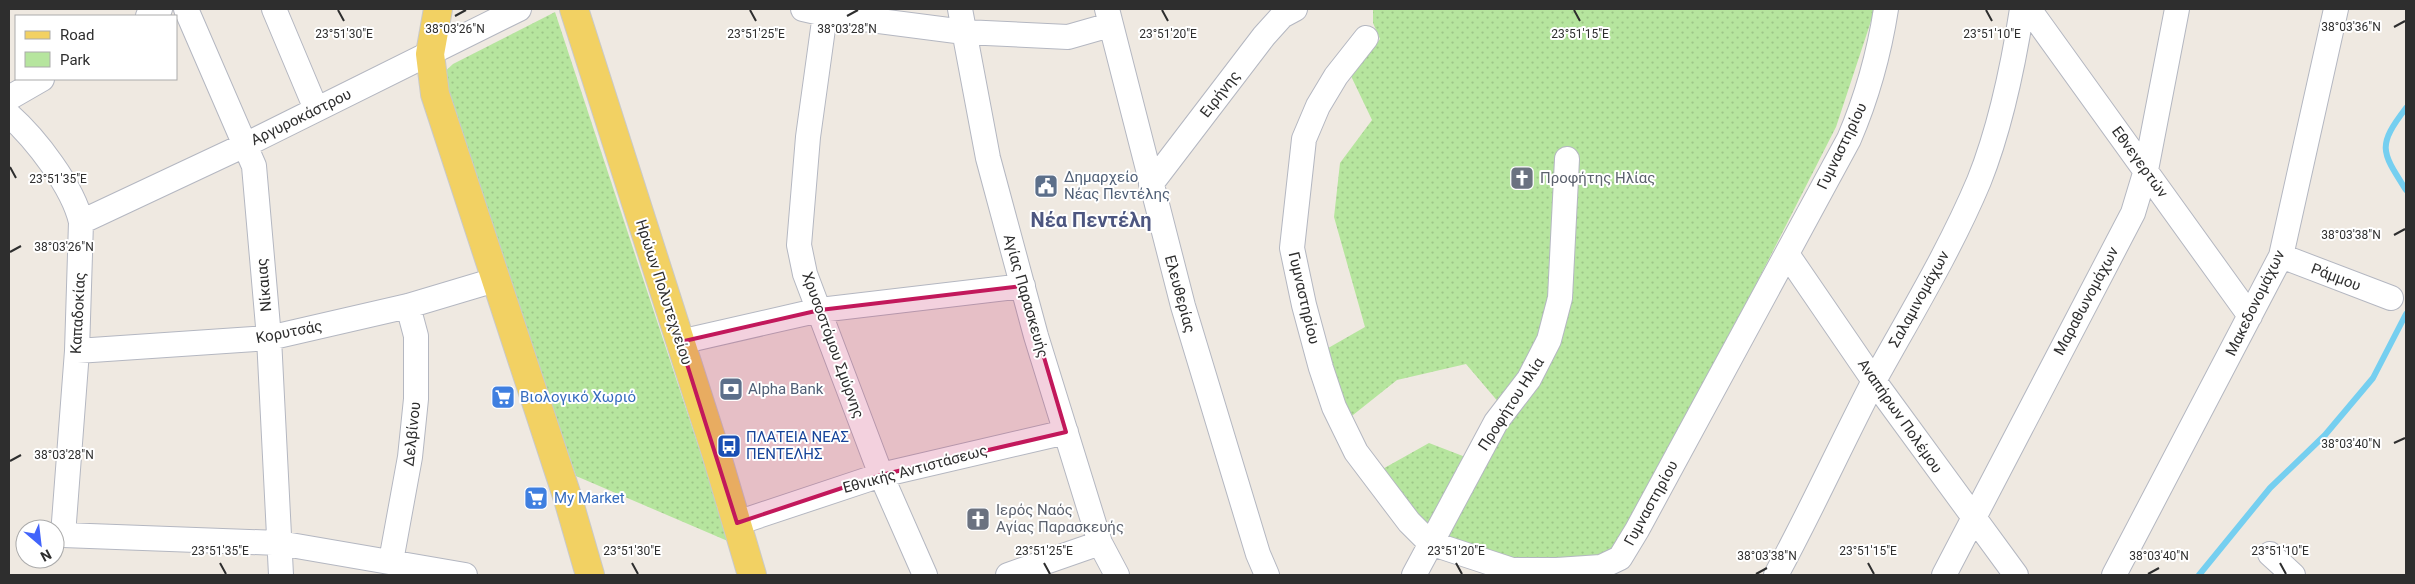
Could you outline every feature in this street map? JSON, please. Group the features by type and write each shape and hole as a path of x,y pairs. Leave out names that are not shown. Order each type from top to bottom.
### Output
{"main road":[{"path":"438,9 430,54 435,94 568,499 590,575"},
{"name":"Ηρώων Πολυτεχνείου","path":"574,9 738,523 752,575"}],"street":[{"name":"Νίκαιας","path":"186,9 254,166 269,338 281,575"},
{"path":"274,9 316,109"},
{"name":"Αργυροκάστρου","path":"81,222 244,145 519,9"},
{"name":"Αγίας Παρασκευής","path":"960,9 988,158 1023,286 1100,543 1117,575"},
{"name":"Ειρήνης","path":"1151,184 1264,36 1282,16 1294,9"},
{"name":"Γυμναστηρίου","path":"1366,38 1336,76 1322,98 1304,139 1292,248 1304,305 1334,408 1356,452 1409,522 1430,543 1512,570 1534,571 1626,567 1637,530 1787,254 1860,113 1871,79 1886,9"},
{"name":"Σαλαμινομάχων","path":"1776,575 1874,381 1952,239 1979,180 2003,106 2014,60 2022,9"},
{"name":"Εθνεγερτών","path":"2028,9 2250,316"},
{"name":"Μαραθωνομάχων","path":"1944,575 2133,213 2146,170 2177,9"},
{"path":"814,12 964,32 1068,37 1113,14"},
{"name":"Χρυσοστόμου Σμύρνης","path":"814,12 808,138 799,245 805,274 881,475 925,575"},
{"name":"Ελευθερίας","path":"1113,14 1151,184 1183,306 1258,554 1267,575"},
{"name":"Μακεδονομάχων","path":"2114,575 2281,256 2331,14"},
{"path":"9,98 40,80"},
{"name":"Καπαδοκίας","path":"9,115 55,169 78,206 81,222 77,352 63,535 279,543"},
{"name":"Προφήτου Ηλία","path":"1414,575 1496,422 1529,379 1550,340 1560,298 1567,159"},
{"name":"Αναπήρων Πολέμου","path":"1787,254 1874,381 1973,519 2016,575"},
{"name":"Ράμμου","path":"2281,256 2391,298"},
{"name":"Κορυτσάς","path":"77,352 269,338 408,306 495,280"},
{"path":"680,342 820,310 1023,286"},
{"name":"Δελβίνου","path":"392,561 410,457 416,399 416,336 408,306"},
{"name":"Εθνικής Αντιστάσεως","path":"738,523 881,475 1066,432"},
{"path":"279,543 392,561 425,571 465,575"},
{"path":"1008,575 1100,543"},
{"path":"2270,554 2293,575"}],"highlighted area":[{"path":"1023,286 1066,432 881,475 737,523 680,342 820,310"}],"green space":[{"path":"1373,9 1875,9 1836,127 1627,538 1604,554 1563,568 1525,571 1441,543 1379,471 1429,443 1468,458 1500,404 1466,364 1397,380 1348,419 1323,351 1365,327 1334,217 1340,163 1372,120 1351,76 1380,39 1373,23"},
{"path":"555,12 730,542 576,476 440,76 453,64"}],"waterway":[{"path":"2406,108 2390,131 2386,149 2391,166 2406,190"},
{"path":"2199,575 2270,488 2325,435 2373,378 2406,314"}],"place":[{"name":"Προφήτης Ηλίας","path":"1522,178"},
{"name":"Δημαρχείο Νέας Πεντέλης","path":"1046,186"},
{"name":"Alpha Bank","path":"731,389"},
{"name":"Βιολογικό Χωριό","path":"503,397"},
{"name":"ΠΛΑΤΕΙΑ ΝΕΑΣ ΠΕΝΤΕΛΗΣ","path":"729,446"},
{"name":"My Market","path":"536,498"},
{"name":"Ιερός Ναός Αγίας Παρασκευής","path":"978,519"}],"district":[{"name":"Νέα Πεντέλη","path":"1091,220"}]}
